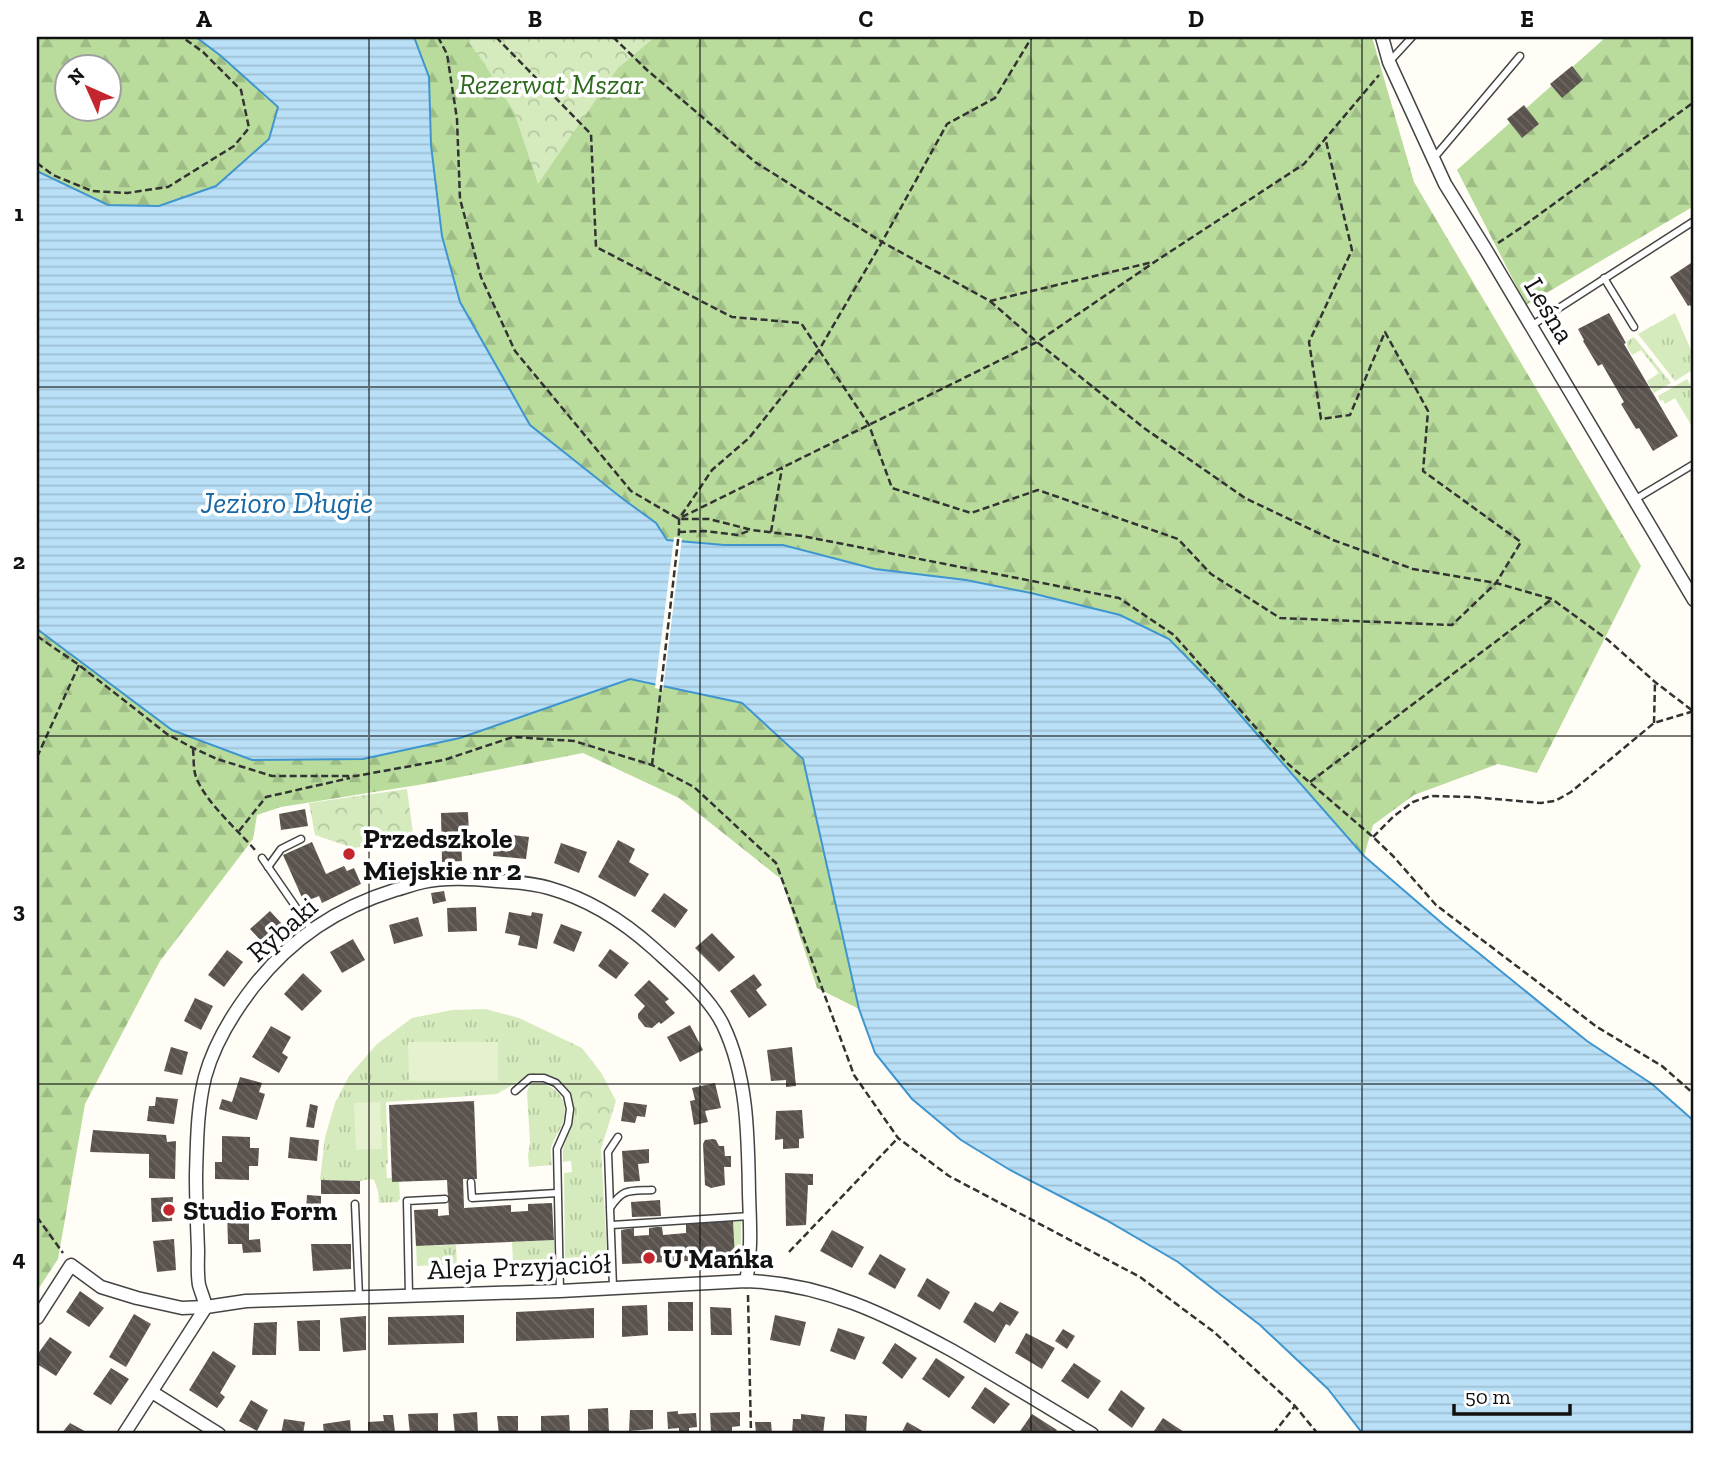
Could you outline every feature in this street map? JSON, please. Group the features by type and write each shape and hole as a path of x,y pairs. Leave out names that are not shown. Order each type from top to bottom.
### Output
{"street":[{"name":"Leśna","path":"1382,37 1389,62 1445,184 1694,600"},
{"name":"Rybaki","path":"206,1307 199,1285 196,1210 200,1101 218,1045 235,1013 266,971 311,929 378,895 421,882 444,879 527,883 576,898 611,915 636,932 696,989 722,1022 743,1088 748,1141 751,1258 747,1286"},
{"name":"Aleja Przyjaciół","path":"71,1265 101,1287 182,1308 246,1300 560,1291 613,1287 747,1286 771,1282 824,1292 908,1326 1092,1434"},
{"path":"37,1318 71,1265"},
{"path":"124,1434 206,1307"},
{"path":"152,1392 219,1434"}],"lane":[{"path":"1389,62 1412,37"},
{"path":"1433,159 1520,56"},
{"path":"1531,326 1694,221"},
{"path":"1604,278 1634,327"},
{"path":"1634,500 1694,464"},
{"path":"268,867 281,849 302,839"},
{"path":"262,858 311,929"},
{"path":"515,1091 530,1078 544,1078 556,1083 567,1095 570,1109 568,1124 557,1149 560,1291"},
{"path":"613,1287 608,1152 618,1137"},
{"path":"471,1181 472,1198 558,1193"},
{"path":"610,1208 625,1191 652,1190"},
{"path":"409,1295 407,1201 445,1199"},
{"path":"355,1204 359,1297"},
{"path":"612,1224 750,1216"}],"path":[{"path":"37,163 53,175 92,191 127,193 168,187 234,146 249,128 241,90 203,52 182,37"},
{"path":"438,37 447,54 457,119 460,199 481,277 515,351 631,491 679,519 709,519 752,530 816,539 1119,598 1174,635 1287,763 1393,856 1436,905 1597,1027 1662,1066 1694,1094"},
{"path":"496,37 591,134 596,247 732,317 801,323 869,425 892,488 971,513 1038,490 1178,539 1211,574 1280,618 1452,625 1496,583 1521,542 1423,471 1428,411 1385,332 1350,415 1321,419 1308,342 1352,250 1325,137"},
{"path":"613,37 755,162 883,242 990,301 1144,428 1245,498 1333,540 1413,569 1496,583 1552,599 1608,640 1655,682 1693,711"},
{"path":"652,765 679,519 712,470 750,438 819,350 883,242 947,124 995,98 1032,37"},
{"path":"679,519 1037,342 1304,164 1389,62"},
{"path":"1486,250 1522,227 1694,102"},
{"path":"990,301 1156,261"},
{"path":"771,532 782,468"},
{"path":"679,532 704,531 738,535 752,530"},
{"path":"1310,782 1552,599"},
{"path":"37,636 79,665 167,734 217,759 272,776 356,776"},
{"path":"37,757 79,665"},
{"path":"1654,723 1655,682"},
{"path":"1373,837 1413,802 1430,796 1541,803 1555,801 1570,792 1654,723 1693,711"},
{"path":"239,831 266,797 356,776 444,760 513,737 574,741 652,765 695,787 776,863 854,1075 898,1138 949,1176 1140,1277 1214,1332 1295,1406 1318,1434"},
{"path":"193,748 196,776 211,803 262,858"},
{"path":"789,1252 898,1138"},
{"path":"37,1217 71,1265"},
{"path":"747,1286 751,1434"},
{"path":"1273,1434 1295,1406"}],"green space":[{"path":"37,37 196,37 278,107 269,139 216,186 159,206 108,205 37,171"},
{"path":"414,37 1372,37 1414,182 1641,566 1537,773 1498,764 1414,795 1373,825 1364,856 1169,639 1120,615 966,580 875,569 783,545 724,545 667,540 656,523 530,425 460,302 442,236 431,145 429,77"},
{"name":"Rezerwat Mszar","path":"465,37 655,37 618,68 538,184 514,112"},
{"path":"1606,37 1694,37 1694,206 1526,305 1457,170"},
{"path":"1675,313 1694,357 1694,369 1675,381 1638,334"},
{"path":"1634,337 1671,383 1654,393 1647,381 1659,373 1641,350 1632,355 1627,341"},
{"path":"1687,379 1694,392 1693,428 1675,398 1665,404 1658,396"},
{"path":"37,629 172,730 363,759 460,738 630,679 742,703 803,759 859,1009 817,988 781,879 679,798 583,753 424,784 281,807 257,815 253,839 160,961 85,1104 58,1259 37,1291"},
{"path":"407,789 414,840 353,848 315,835 309,803"},
{"path":"485,1009 519,1018 582,1048 602,1074 616,1101 601,1149 607,1256 565,1258 564,1173 572,1172 571,1161 563,1162 563,1149 574,1109 571,1094 557,1080 544,1075 529,1075 497,1094 386,1102 387,1178 399,1182 400,1199 397,1202 379,1203 374,1180 320,1180 325,1137 335,1103 349,1076 377,1044 412,1018 452,1010","holes":["604,1086 577,1145 578,1091"]},
{"path":"408,1042 498,1042 498,1081 409,1081"},
{"path":"542,1083 554,1089 562,1098 565,1115 551,1148 552,1165 529,1167 527,1092 530,1084"},
{"path":"604,1086 613,1101 601,1143 577,1145 578,1091"},
{"path":"380,1102 382,1149 356,1150 354,1103"},
{"path":"741,1221 741,1264 735,1270 718,1271 717,1259 735,1258 733,1222"},
{"path":"554,1240 554,1259 513,1261 512,1242"},
{"path":"456,1245 457,1264 417,1266 416,1246"}],"water":[{"name":"Jezioro Długie","path":"196,37 414,37 429,77 431,145 442,236 460,302 530,425 656,523 667,540 724,545 783,545 875,569 966,580 1120,615 1169,639 1214,685 1364,856 1587,1041 1652,1084 1694,1121 1694,1434 1363,1434 1328,1389 1260,1325 1178,1262 1106,1220 1010,1170 961,1140 912,1099 875,1053 859,1009 803,759 742,703 630,679 460,738 363,759 252,760 172,730 37,629 37,171 108,205 159,206 216,186 269,139 278,107"}],"pier":[{"path":"674,537 682,538 663,690 655,688"}],"building":[{"path":"1572,66 1583,80 1562,98 1550,84"},
{"path":"1524,105 1539,124 1522,138 1507,119"},
{"path":"1694,261 1694,312 1670,277"},
{"path":"1609,313 1678,436 1653,451 1639,428 1636,429 1602,364 1598,366 1578,329"},
{"path":"305,809 308,826 281,830 279,814"},
{"path":"468,812 469,835 461,836 462,861 442,862 441,813"},
{"path":"496,833 529,837 526,859 493,856"},
{"path":"618,840 635,849 629,862 649,874 635,897 598,877"},
{"path":"312,842 326,874 344,866 347,871 354,868 361,884 322,903 319,896 304,902 283,855"},
{"path":"561,843 587,852 579,873 554,863"},
{"path":"444,891 446,901 433,904 431,893"},
{"path":"664,893 688,910 675,928 651,911"},
{"path":"476,907 477,931 448,932 447,908"},
{"path":"270,911 283,925 263,943 250,929"},
{"path":"509,912 531,916 532,912 543,914 537,949 518,945 520,936 505,933"},
{"path":"418,917 423,936 394,944 389,925"},
{"path":"561,924 582,932 574,952 553,943"},
{"path":"712,933 735,957 719,972 695,948"},
{"path":"353,939 365,960 342,973 330,952"},
{"path":"610,949 629,963 616,979 598,966"},
{"path":"227,950 243,962 224,987 208,975"},
{"path":"303,973 322,991 302,1011 284,994"},
{"path":"754,974 762,985 756,990 767,1005 749,1018 730,991"},
{"path":"649,980 669,999 665,1002 675,1013 652,1028 645,1027 638,1018 645,1006 634,995"},
{"path":"195,998 213,1006 201,1030 184,1021"},
{"path":"690,1025 703,1050 680,1062 667,1037"},
{"path":"271,1026 291,1037 282,1053 288,1057 279,1073 252,1057"},
{"path":"171,1047 188,1052 182,1075 164,1071"},
{"path":"792,1047 796,1086 786,1087 786,1080 771,1081 767,1050"},
{"path":"240,1077 262,1083 259,1092 265,1094 257,1120 219,1109 222,1099 232,1102"},
{"path":"715,1083 721,1108 705,1111 708,1122 694,1125 690,1101 695,1100 692,1088"},
{"path":"156,1097 178,1099 174,1124 147,1121 149,1106 155,1106"},
{"path":"474,1101 477,1179 463,1179 464,1208 511,1205 511,1212 528,1211 528,1204 552,1203 554,1240 416,1246 414,1210 438,1209 438,1216 449,1215 447,1180 392,1182 389,1105"},
{"path":"624,1102 647,1105 645,1117 637,1116 635,1123 621,1121"},
{"path":"310,1104 318,1106 314,1128 306,1127"},
{"path":"802,1110 804,1138 799,1139 799,1148 783,1149 783,1139 775,1140 776,1111"},
{"path":"93,1130 166,1135 167,1142 176,1141 175,1179 149,1178 149,1154 90,1152"},
{"path":"222,1136 250,1137 250,1148 259,1148 258,1166 249,1166 249,1180 215,1179 215,1162 222,1162"},
{"path":"290,1137 319,1140 317,1161 288,1158"},
{"path":"713,1139 719,1146 724,1146 725,1156 731,1156 731,1167 724,1167 725,1185 711,1188 705,1185 703,1144 705,1140"},
{"path":"649,1149 649,1163 638,1164 640,1181 624,1182 622,1151"},
{"path":"785,1173 813,1174 813,1185 808,1185 806,1225 786,1226"},
{"path":"321,1180 360,1181 360,1194 321,1194"},
{"path":"307,1195 321,1196 321,1211 306,1210"},
{"path":"173,1197 172,1221 152,1222 151,1198"},
{"path":"660,1200 661,1216 632,1217 631,1202"},
{"path":"227,1212 249,1212 249,1240 260,1239 261,1252 243,1253 242,1244 228,1244"},
{"path":"733,1221 735,1259 622,1264 621,1230 634,1228 634,1236 649,1235 649,1228 662,1227 663,1235 686,1233 686,1223"},
{"path":"832,1230 864,1247 852,1268 820,1251"},
{"path":"174,1239 176,1270 157,1272 153,1241"},
{"path":"311,1244 351,1244 351,1269 313,1271"},
{"path":"880,1254 906,1269 895,1289 868,1274"},
{"path":"927,1278 950,1292 940,1310 917,1296"},
{"path":"80,1291 104,1308 89,1327 66,1312"},
{"path":"668,1302 693,1302 693,1331 668,1331"},
{"path":"975,1302 993,1312 1000,1302 1019,1312 1010,1326 1006,1324 995,1343 963,1322"},
{"path":"647,1305 648,1335 622,1337 622,1306"},
{"path":"710,1307 731,1308 732,1335 711,1335"},
{"path":"594,1308 594,1338 516,1341 516,1312"},
{"path":"134,1314 151,1324 126,1367 109,1357"},
{"path":"464,1315 464,1343 388,1345 388,1317"},
{"path":"775,1315 806,1322 800,1346 770,1340"},
{"path":"366,1316 366,1350 343,1352 340,1318"},
{"path":"320,1320 320,1351 299,1351 297,1321"},
{"path":"277,1322 276,1355 252,1355 254,1323"},
{"path":"838,1328 865,1337 855,1360 830,1351"},
{"path":"1063,1329 1075,1336 1067,1349 1055,1341"},
{"path":"1026,1333 1055,1348 1042,1369 1015,1353"},
{"path":"50,1337 72,1352 56,1376 37,1364 37,1355"},
{"path":"895,1343 917,1358 902,1379 882,1363"},
{"path":"213,1351 236,1366 220,1393 225,1397 217,1408 189,1390"},
{"path":"936,1358 965,1377 949,1398 922,1379"},
{"path":"1074,1363 1101,1381 1088,1399 1061,1381"},
{"path":"111,1368 129,1379 111,1405 93,1394"},
{"path":"985,1387 1010,1404 994,1424 971,1408"},
{"path":"1121,1390 1145,1408 1132,1428 1108,1410"},
{"path":"251,1400 268,1410 257,1431 239,1421"},
{"path":"608,1408 609,1432 588,1434 588,1409"},
{"path":"630,1410 653,1410 653,1429 629,1431"},
{"path":"678,1411 678,1414 696,1413 697,1427 689,1428 689,1432 679,1432 679,1428 668,1429 667,1412"},
{"path":"477,1412 478,1433 455,1434 453,1414"},
{"path":"740,1412 740,1426 732,1427 732,1431 711,1432 710,1413"},
{"path":"438,1413 438,1434 410,1434 408,1414"},
{"path":"801,1414 825,1417 823,1434 792,1434 793,1419 801,1419"},
{"path":"845,1414 867,1416 866,1434 845,1434"},
{"path":"1032,1414 1057,1430 1054,1434 1018,1434"},
{"path":"383,1415 393,1415 395,1432 368,1434 368,1422 384,1421"},
{"path":"569,1415 570,1432 541,1434 541,1416"},
{"path":"497,1416 518,1416 518,1434 499,1434"},
{"path":"1163,1418 1187,1434 1152,1434"},
{"path":"284,1419 305,1422 303,1434 281,1434"},
{"path":"350,1420 351,1434 324,1434 323,1424"},
{"path":"755,1422 771,1422 772,1434 756,1434"},
{"path":"907,1422 926,1433 901,1434"},
{"path":"70,1423 90,1434 61,1434"}],"place":[{"name":"Przedszkole Miejskie nr 2","path":"349,854"},
{"name":"Studio Form","path":"169,1210"},
{"name":"U Mańka","path":"649,1258"}]}
